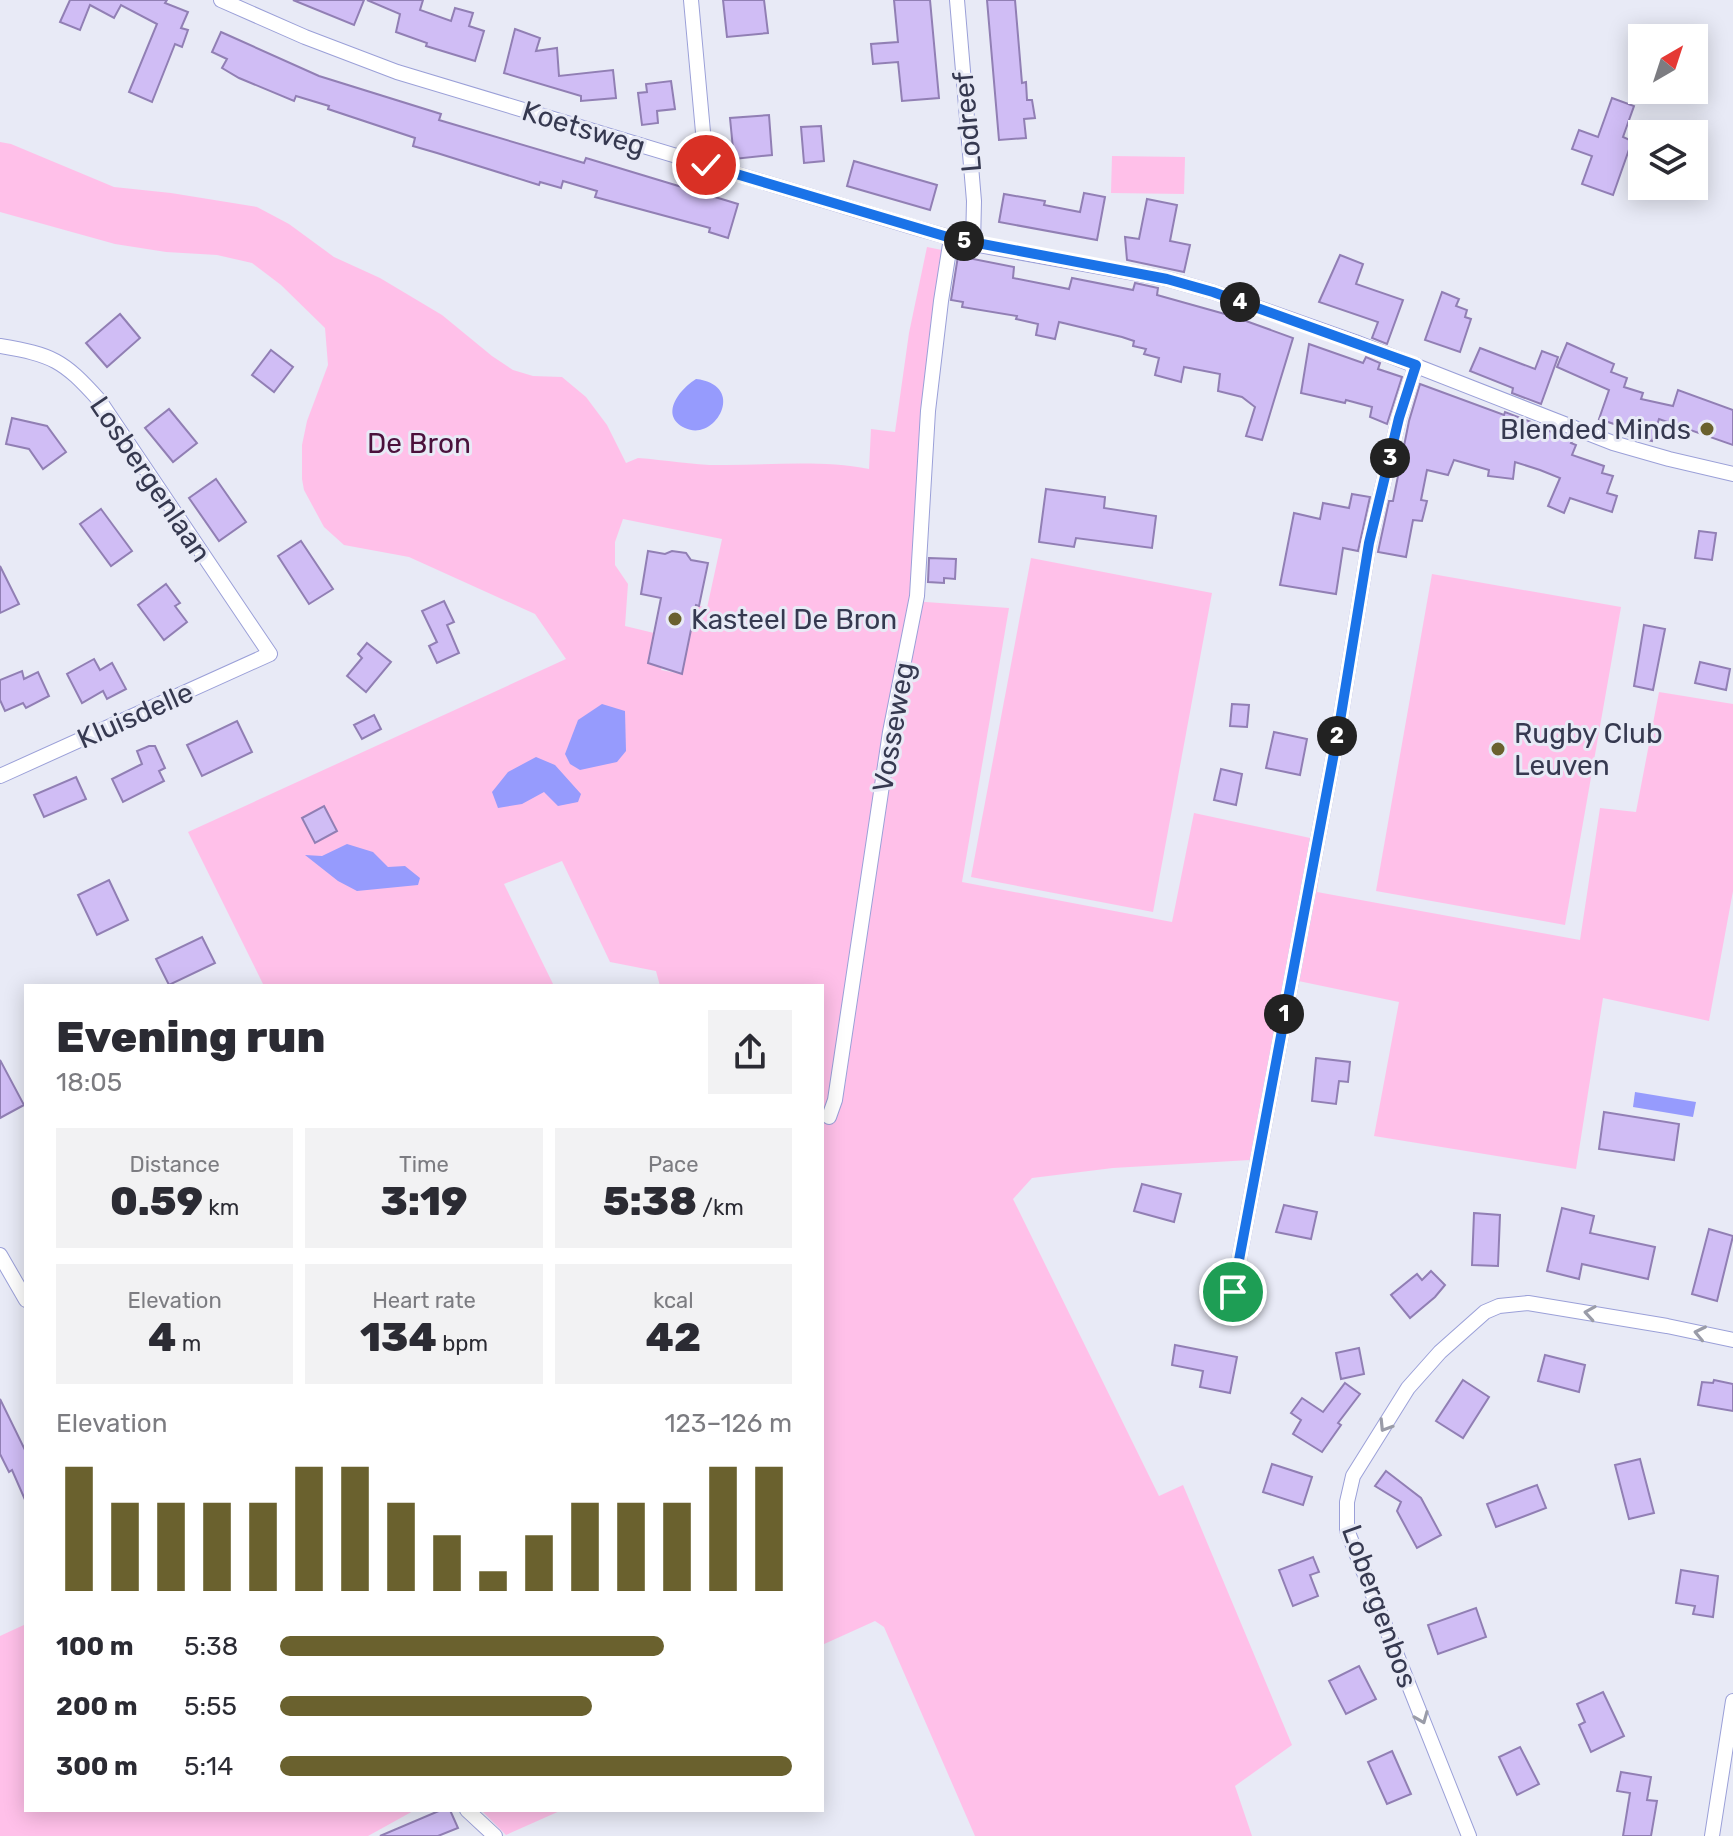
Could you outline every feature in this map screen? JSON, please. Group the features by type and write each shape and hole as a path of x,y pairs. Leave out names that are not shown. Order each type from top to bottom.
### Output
{"street":[{"name":"Koetsweg","path":"221,0 305,37 397,72 951,238 1167,279 1213,292 1416,365 1613,443 1733,474"},
{"path":"691,0 706,165"},
{"name":"Lodreef","path":"957,0 974,201 973,244"},
{"name":"Vosseweg","path":"829,1117 838,1084 890,732 917,596 928,411 951,238"},
{"name":"Losbergenlaan","path":"0,346 33,351 58,362 72,370 99,400 270,654"},
{"path":"1233,1292 1340,721 1369,543 1399,418 1416,365"},
{"name":"Kluisdelle","path":"0,776 270,654"},
{"path":"0,1255 24,1297"},
{"name":"Lobergenbos","path":"1469,1836 1347,1530 1347,1502 1353,1476 1408,1388 1440,1352 1485,1312 1499,1306 1528,1303 1733,1340"},
{"path":"1712,1836 1733,1701"},
{"path":"469,1812 495,1836"}],"green space":[{"name":"De Bron","path":"0,142 114,187 257,207 289,224 334,257 380,278 442,315 513,370 533,376 562,377 586,397 607,425 626,463 638,458 704,465 815,464 869,469 871,429 895,432 909,333 927,247 942,250 912,601 1009,608 962,882 1172,922 1194,813 1324,841 1317,892 1580,940 1600,808 1636,812 1659,692 1733,704 1733,891 1709,1021 1603,998 1576,1169 1374,1136 1399,1002 1284,978 1250,1160 1113,1168 1032,1178 1013,1199 1159,1496 1183,1485 1292,1745 1235,1786 1252,1836 975,1836 884,1627 875,1621 824,1644 824,1113 836,1116 845,1086 863,952 828,1106 824,1110 824,984 659,984 656,971 610,962 562,861 504,884 553,984 263,984 188,832 566,659 535,614 409,557 344,545 324,527 304,490 302,445 307,421 328,365 325,328 281,285 252,263 217,255 166,252 115,244 0,212","holes":["623,519 722,539 707,608 696,605 682,674 661,670 662,666 648,663 654,633 625,626 628,584 615,565 615,542"]},
{"path":"1112,156 1185,157 1184,194 1111,193"},
{"path":"1031,558 1212,593 1153,912 971,877"},
{"name":"Rugby Club Leuven","path":"1432,574 1621,607 1565,925 1376,891"},
{"path":"24,1625 24,1812 411,1812 368,1836 0,1836 0,1636"},
{"path":"483,1812 558,1812 506,1835"}],"water":[{"path":"696,379 712,383 720,391 723,401 715,421 707,428 696,430 677,423 673,409 679,395"},
{"path":"602,704 625,711 626,751 617,762 580,770 570,764 565,754 578,720"},
{"path":"536,757 555,765 581,794 578,802 558,806 544,792 522,804 498,808 492,792 508,772"},
{"path":"347,844 373,852 388,867 405,866 420,878 418,885 357,891 338,881 305,855 322,856"},
{"path":"1635,1092 1696,1102 1693,1117 1633,1107"}],"building":[{"path":"70,0 167,0 165,3 188,12 181,28 188,30 182,47 175,44 152,102 129,92 157,24 121,5 114,18 90,5 80,30 60,22"},
{"path":"293,0 364,0 354,25"},
{"path":"367,0 423,0 420,10 451,21 455,8 473,13 469,26 484,31 475,61 426,46 427,43 396,32 400,14"},
{"path":"723,0 764,0 768,33 727,37"},
{"path":"894,0 930,0 939,98 902,101 898,62 873,64 871,44 898,42"},
{"path":"987,0 1015,0 1022,83 1026,82 1027,100 1032,100 1035,118 1024,119 1026,138 999,140"},
{"path":"515,29 540,38 536,51 557,48 559,76 613,70 616,98 581,101 581,96 504,73"},
{"path":"221,32 319,76 441,114 439,120 584,163 586,158 738,204 728,238 709,232 710,228 595,197 597,191 563,181 561,188 540,182 539,185 413,146 415,138 328,109 329,106 296,96 294,101 222,68 227,59 212,52"},
{"path":"671,81 675,109 657,111 658,123 642,125 638,93 647,92 646,84"},
{"path":"1612,98 1634,106 1623,137 1628,139 1628,152 1613,195 1582,184 1592,156 1572,149 1579,130 1598,137"},
{"path":"769,115 772,155 734,159 730,118"},
{"path":"821,126 824,161 804,163 801,127"},
{"path":"854,161 937,185 930,210 847,186"},
{"path":"1084,193 1105,197 1097,240 999,222 1004,194 1045,201 1044,205 1080,212"},
{"path":"1147,199 1177,205 1170,241 1190,245 1184,272 1127,260 1125,237 1139,239"},
{"path":"1340,255 1363,264 1356,284 1403,300 1387,344 1372,338 1378,322 1319,302"},
{"path":"958,256 1014,267 1013,278 1069,289 1072,278 1133,290 1135,283 1158,288 1157,295 1232,316 1293,338 1262,440 1246,436 1255,407 1242,397 1218,391 1220,374 1184,367 1181,382 1155,375 1159,358 1144,354 1146,349 1133,346 1134,341 1059,322 1055,339 1036,335 1038,324 1016,319 1017,316 962,307 963,302 951,300"},
{"path":"1442,292 1459,299 1456,306 1467,310 1465,317 1471,319 1460,352 1425,340"},
{"path":"120,314 140,338 107,367 86,343"},
{"path":"1567,343 1614,364 1611,372 1627,378 1624,387 1643,393 1641,399 1673,406 1678,390 1733,410 1733,445 1659,419 1652,441 1615,433 1617,425 1599,419 1609,390 1557,367"},
{"path":"1309,344 1363,363 1366,357 1380,363 1378,369 1402,377 1387,424 1370,417 1372,407 1301,393"},
{"path":"1480,348 1535,369 1542,351 1558,357 1541,404 1512,393 1513,388 1470,371"},
{"path":"271,350 293,367 274,392 252,375"},
{"path":"1420,384 1504,415 1505,412 1573,440 1571,443 1576,445 1572,455 1604,466 1602,473 1613,476 1607,493 1617,496 1612,512 1570,498 1564,513 1548,506 1560,478 1540,470 1515,462 1513,479 1488,476 1489,470 1454,460 1448,475 1427,470 1421,500 1427,501 1422,521 1413,520 1406,557 1378,552"},
{"path":"169,409 197,443 173,462 145,428"},
{"path":"12,418 47,426 66,452 43,469 29,449 6,444"},
{"path":"216,479 246,522 219,541 189,498"},
{"path":"1046,489 1105,497 1104,508 1156,516 1152,548 1076,538 1074,547 1039,542"},
{"path":"1352,494 1370,497 1358,551 1343,548 1336,594 1280,585 1294,513 1320,519 1323,503 1349,508"},
{"path":"101,509 132,551 111,566 80,524"},
{"path":"1699,531 1716,533 1712,560 1695,558"},
{"path":"301,541 333,589 309,604 278,556"},
{"name":"Kasteel De Bron","path":"648,551 686,553 691,560 708,563 682,674 648,663 661,598 641,594"},
{"path":"929,558 956,559 955,579 944,578 944,583 928,582"},
{"path":"0,566 19,604 0,613"},
{"path":"166,584 180,603 175,606 187,622 164,640 138,605"},
{"path":"444,601 454,622 447,625 459,653 437,663 429,646 437,642 422,611"},
{"path":"1644,625 1665,629 1653,690 1634,686"},
{"path":"367,643 391,662 366,692 347,676 362,658 358,654"},
{"path":"94,659 100,670 112,663 126,689 107,699 103,691 82,703 67,674"},
{"path":"1700,662 1730,669 1726,690 1695,683"},
{"path":"22,671 24,679 38,672 49,696 26,708 23,703 5,711 0,700 0,680"},
{"path":"1232,704 1249,705 1247,727 1230,726"},
{"path":"374,715 381,729 362,739 354,725"},
{"path":"237,721 252,752 202,776 187,745"},
{"path":"1274,732 1307,739 1300,775 1266,768"},
{"path":"155,746 165,768 159,771 164,781 123,802 112,779 142,764 137,751"},
{"path":"1221,769 1242,774 1236,805 1214,800"},
{"path":"76,777 86,799 44,817 34,795"},
{"path":"324,806 337,831 315,843 302,818"},
{"path":"109,880 128,920 97,935 78,895"},
{"path":"202,937 215,963 168,984 156,959"},
{"path":"1316,1058 1350,1062 1348,1082 1339,1081 1336,1104 1312,1101"},
{"path":"0,1060 24,1105 0,1118"},
{"path":"1604,1112 1679,1124 1674,1160 1599,1149"},
{"path":"1142,1184 1181,1194 1174,1222 1134,1211"},
{"path":"1284,1205 1317,1212 1311,1239 1276,1232"},
{"path":"1562,1208 1594,1216 1590,1233 1655,1247 1648,1279 1582,1264 1579,1279 1547,1271"},
{"path":"1474,1213 1500,1215 1498,1266 1472,1265"},
{"path":"1709,1229 1733,1236 1717,1301 1692,1294"},
{"path":"1431,1271 1445,1285 1410,1318 1391,1295 1417,1274 1422,1280"},
{"path":"1175,1345 1237,1357 1230,1393 1200,1387 1203,1371 1172,1365"},
{"path":"1359,1348 1364,1374 1341,1379 1336,1353"},
{"path":"1545,1355 1585,1365 1579,1392 1538,1381"},
{"path":"1463,1380 1489,1397 1463,1438 1436,1421"},
{"path":"1714,1380 1733,1384 1733,1411 1698,1405 1702,1382 1713,1383"},
{"path":"1345,1383 1360,1394 1338,1423 1341,1425 1322,1452 1293,1434 1301,1420 1291,1413 1302,1398 1323,1412"},
{"path":"0,1399 24,1448 24,1497 12,1470 9,1472 0,1454"},
{"path":"1640,1459 1654,1513 1629,1519 1615,1465"},
{"path":"1272,1464 1312,1477 1303,1505 1263,1492"},
{"path":"1386,1471 1421,1498 1441,1535 1417,1548 1397,1511 1401,1502 1375,1486"},
{"path":"1537,1485 1546,1508 1496,1527 1487,1504"},
{"path":"1313,1557 1319,1572 1310,1575 1318,1596 1293,1606 1279,1570"},
{"path":"1681,1570 1718,1576 1713,1617 1693,1614 1695,1606 1676,1603"},
{"path":"1476,1608 1486,1637 1438,1654 1428,1625"},
{"path":"1359,1666 1376,1699 1346,1714 1329,1681"},
{"path":"1603,1692 1624,1736 1591,1752 1579,1725 1585,1722 1577,1704"},
{"path":"1520,1747 1539,1784 1517,1795 1499,1757"},
{"path":"1392,1751 1411,1794 1387,1804 1368,1762"},
{"path":"1621,1772 1651,1777 1647,1800 1657,1801 1651,1836 1623,1836 1630,1793 1617,1791"},
{"path":"436,1812 451,1812 458,1828 438,1836 380,1836"}],"place":[{"name":"Blended Minds","path":"1707,429"},
{"name":"Kasteel De Bron","path":"675,619"},
{"name":"Rugby Club Leuven","path":"1498,749"}],"route":[{"path":"706,165 973,244 1167,279 1213,292 1416,365 1399,418 1369,543 1340,721 1233,1292"}]}
